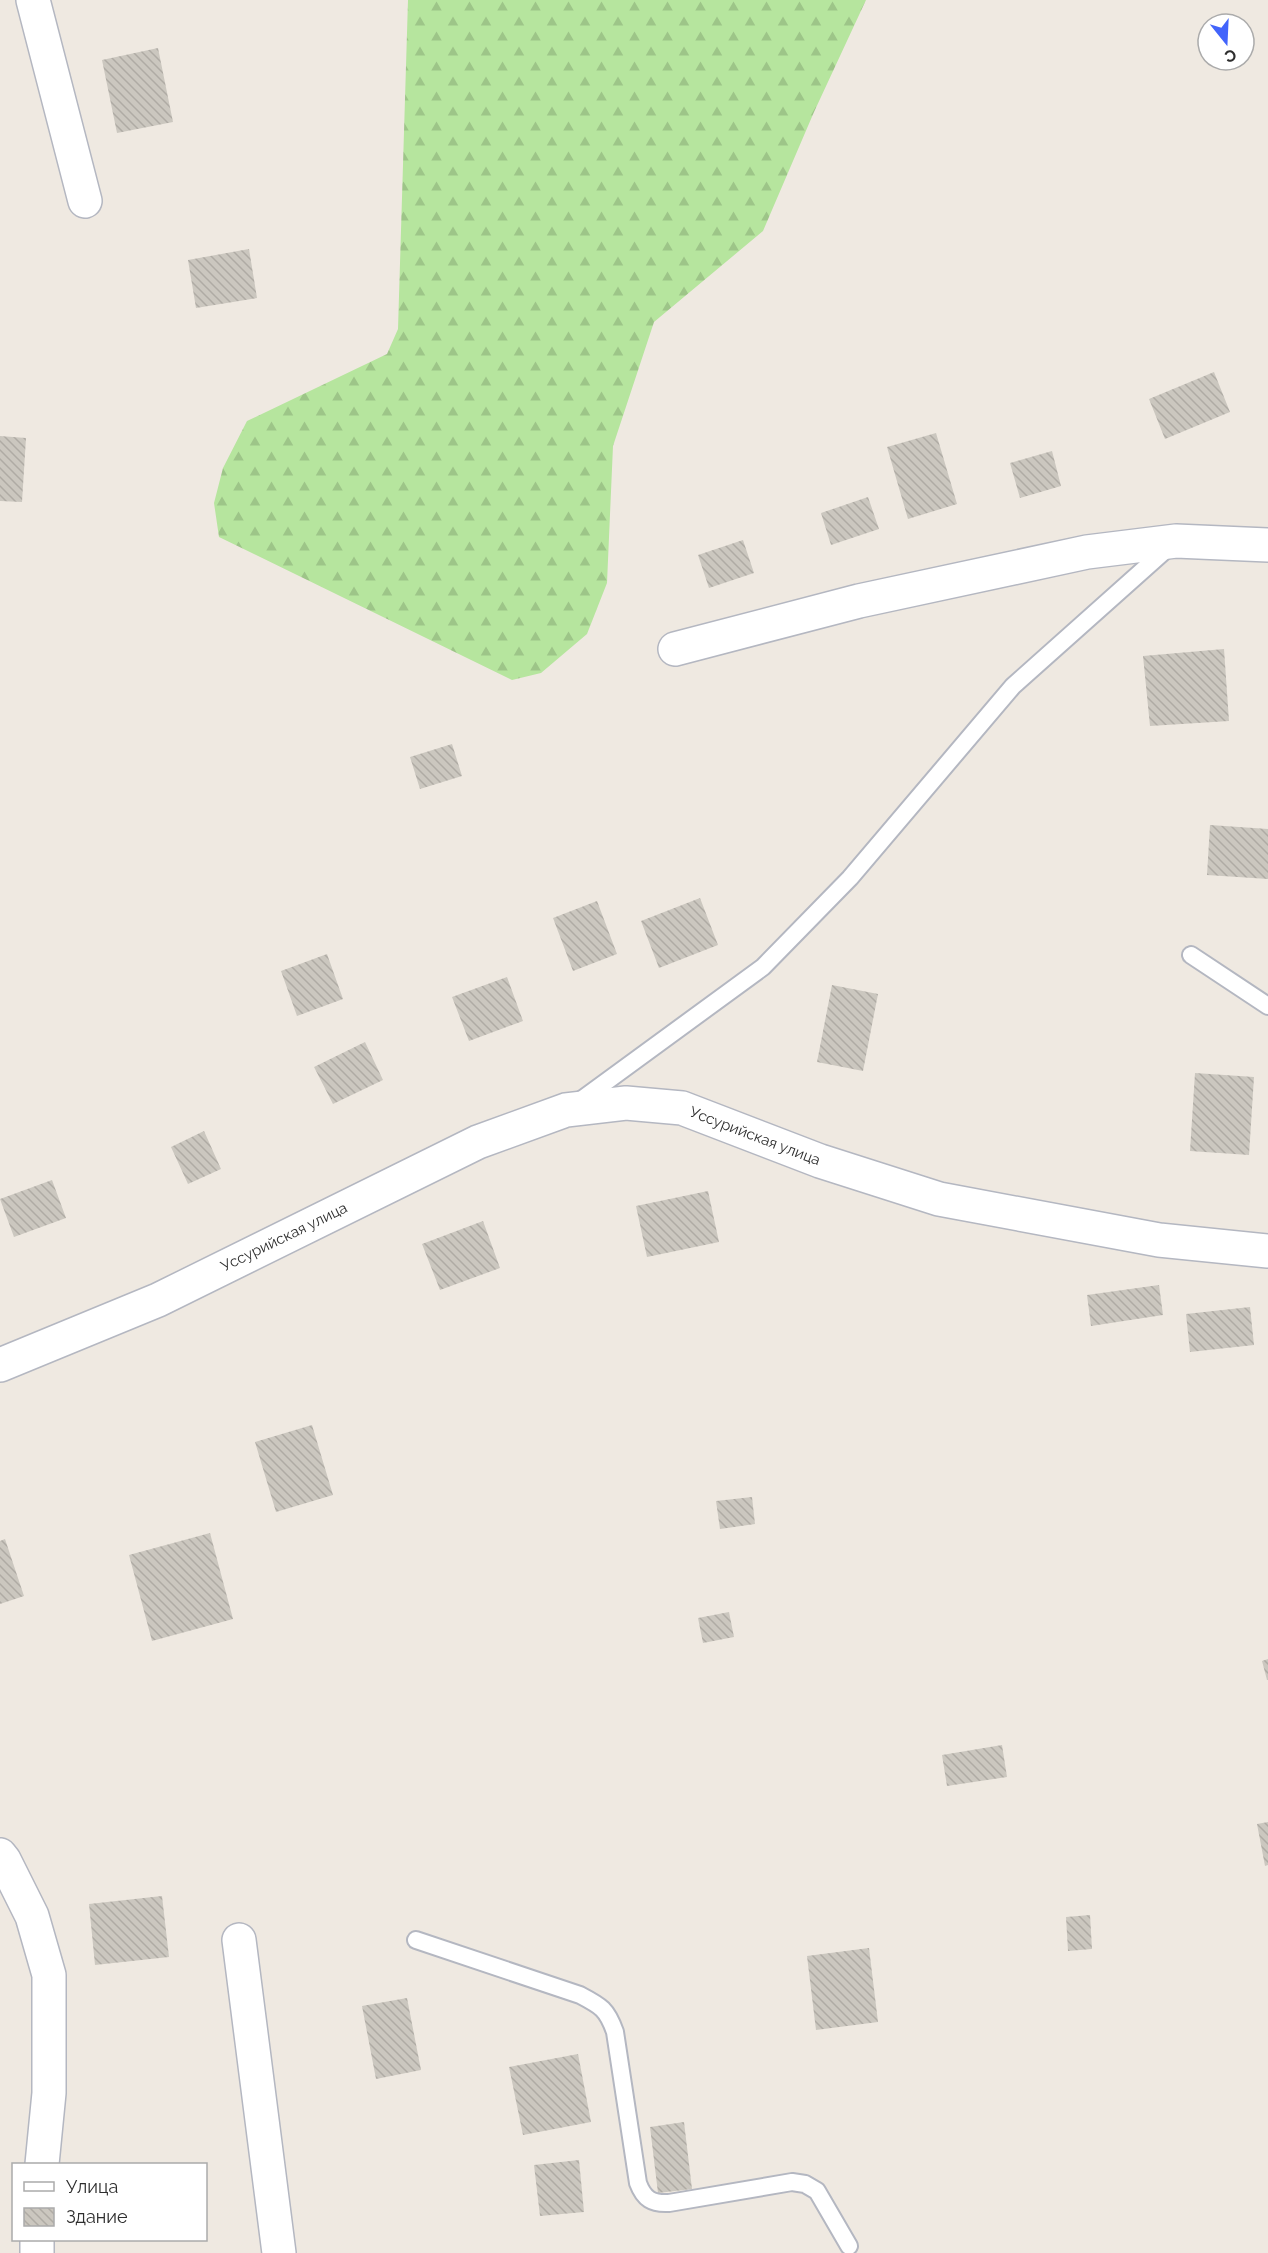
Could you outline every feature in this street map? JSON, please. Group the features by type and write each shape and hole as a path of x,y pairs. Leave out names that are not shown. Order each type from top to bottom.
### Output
{"street":[{"path":"33,0 85,201"},
{"path":"675,649 882,596 1087,552 1176,541 1268,545"},
{"name":"Уссурийская улица","path":"0,1365 158,1300 478,1142 566,1110 626,1103 682,1108 820,1161 939,1198 1159,1240 1268,1251"},
{"path":"0,1855 32,1916 49,1975 49,2093 42,2163"},
{"path":"239,1940 279,2253"}],"lane":[{"path":"566,1110 763,968 850,878 1013,686 1176,541"},
{"path":"1191,955 1268,1005"},
{"path":"416,1940 580,1995 601,2006 609,2015 615,2032 638,2183 642,2194 649,2200 658,2204 669,2203 792,2182 805,2184 817,2191 849,2246"}],"green space":[{"path":"408,0 866,0 814,112 763,231 654,322 613,446 607,583 587,634 541,673 512,680 219,537 214,503 223,468 247,421 387,354 398,329"}],"building":[{"path":"158,48 173,122 117,133 102,60"},
{"path":"249,249 257,298 196,308 188,260"},
{"path":"1214,372 1230,412 1165,439 1149,399"},
{"path":"936,433 957,504 908,519 887,447"},
{"path":"0,436 26,438 22,502 0,501"},
{"path":"1052,451 1061,486 1020,498 1010,463"},
{"path":"868,497 879,529 831,545 821,513"},
{"path":"743,540 754,573 709,588 698,555"},
{"path":"1224,649 1229,721 1150,726 1143,656"},
{"path":"452,744 462,776 420,789 410,757"},
{"path":"1210,825 1268,829 1268,879 1207,875"},
{"path":"700,898 718,945 659,968 641,921"},
{"path":"597,901 617,954 573,971 553,918"},
{"path":"327,954 343,999 297,1016 281,971"},
{"path":"507,977 523,1021 469,1041 452,997"},
{"path":"832,985 878,994 863,1071 817,1062"},
{"path":"365,1042 383,1080 333,1104 314,1067"},
{"path":"1195,1073 1254,1077 1249,1155 1190,1151"},
{"path":"204,1131 221,1169 188,1184 171,1147"},
{"path":"52,1180 66,1218 14,1237 0,1199"},
{"path":"708,1191 719,1242 647,1257 636,1206"},
{"path":"483,1221 500,1268 440,1290 422,1244"},
{"path":"1159,1285 1163,1315 1091,1326 1087,1295"},
{"path":"1250,1307 1254,1345 1190,1352 1186,1314"},
{"path":"312,1425 333,1495 276,1512 255,1442"},
{"path":"752,1497 755,1524 720,1529 716,1501"},
{"path":"210,1533 233,1619 152,1641 129,1555"},
{"path":"5,1539 24,1596 0,1604 0,1541"},
{"path":"729,1612 734,1637 703,1643 698,1618"},
{"path":"1268,1659 1268,1680 1267,1680 1262,1661"},
{"path":"1002,1745 1007,1777 947,1786 942,1755"},
{"path":"1268,1822 1268,1865 1265,1866 1257,1824"},
{"path":"162,1896 169,1957 95,1965 89,1904"},
{"path":"1090,1915 1092,1949 1068,1951 1066,1917"},
{"path":"869,1948 878,2022 816,2030 807,1956"},
{"path":"407,1998 421,2070 376,2079 362,2006"},
{"path":"578,2054 591,2122 523,2135 509,2067"},
{"path":"684,2122 692,2189 658,2193 650,2127"},
{"path":"579,2160 584,2212 540,2216 534,2165"}]}
